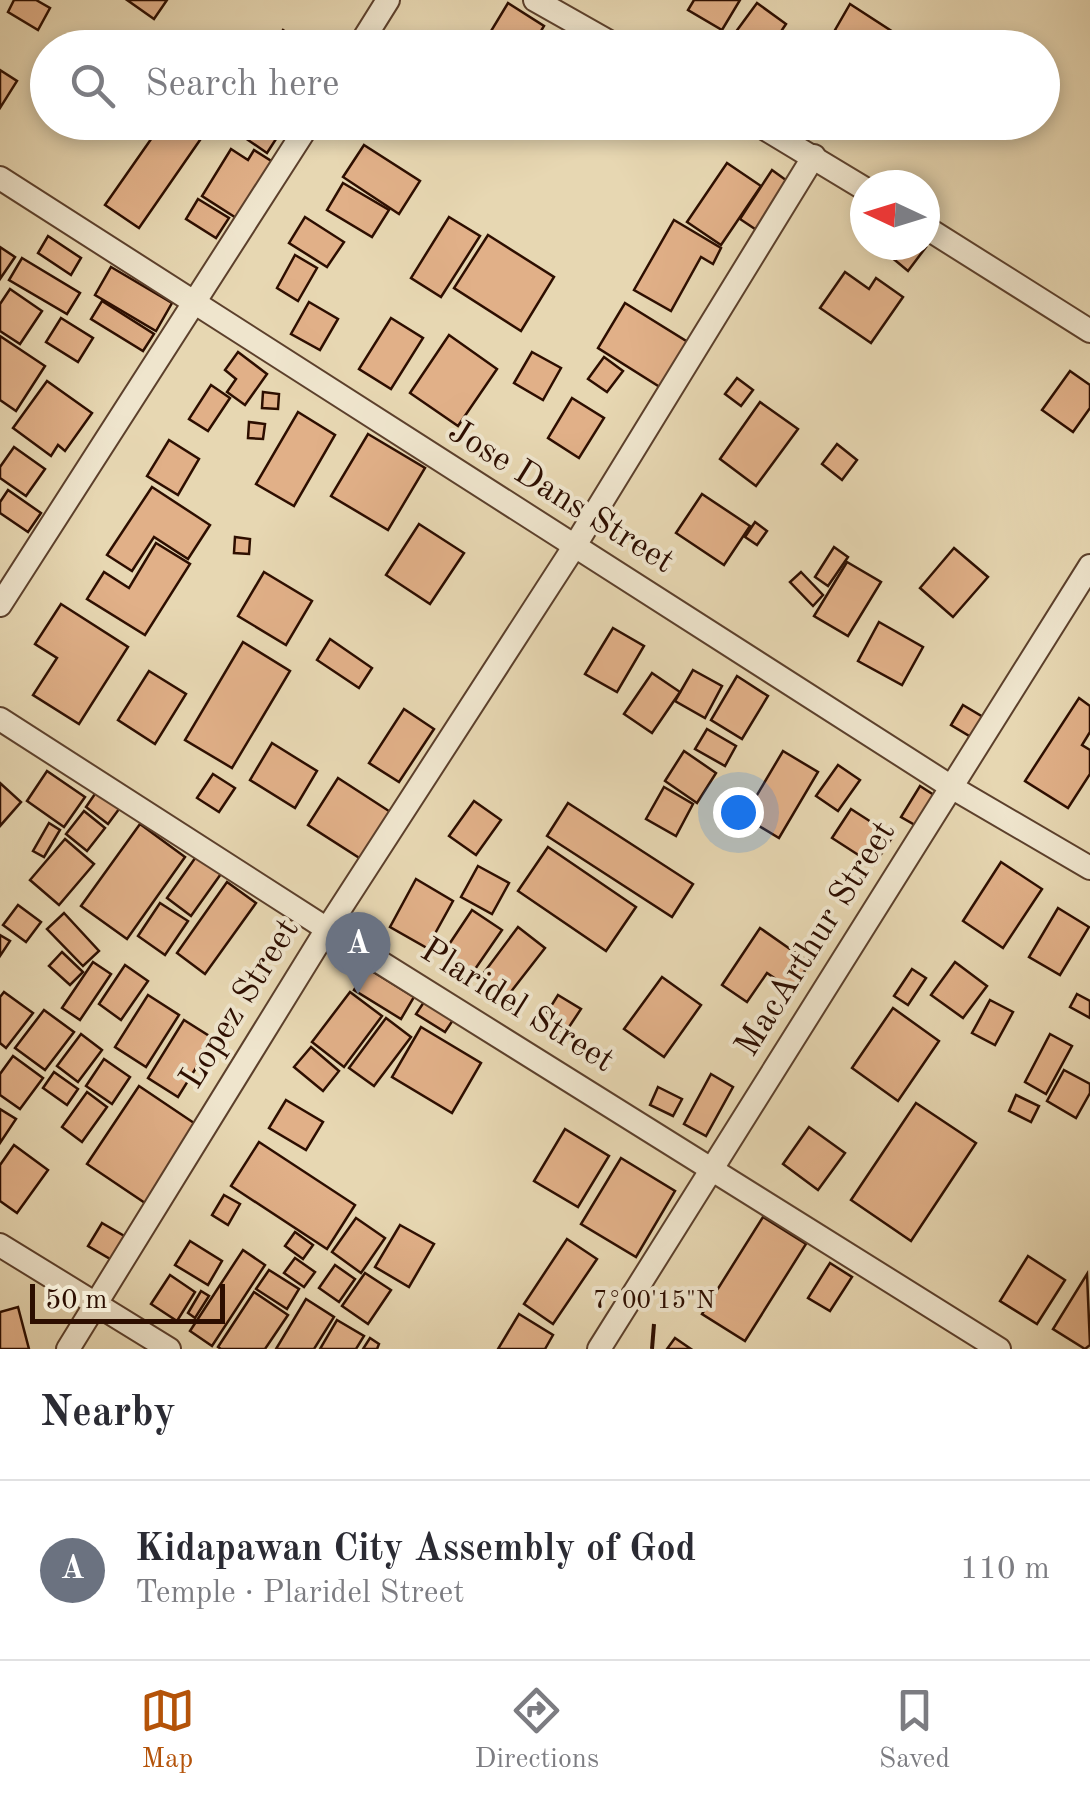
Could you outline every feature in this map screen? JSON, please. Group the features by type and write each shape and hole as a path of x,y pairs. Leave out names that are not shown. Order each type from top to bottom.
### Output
{"street":[{"path":"369,30 388,0"},
{"path":"535,0 588,30"},
{"path":"0,605 299,140"},
{"path":"786,140 850,179"},
{"name":"Lopez Street","path":"68,1349 327,928 574,547 814,156"},
{"name":"Jose Dans Street","path":"0,178 953,788 1090,868"},
{"path":"940,236 1090,331"},
{"name":"MacArthur Street","path":"600,1349 1090,566"},
{"name":"Plaridel Street","path":"0,719 1000,1349"},
{"path":"0,1245 169,1349"}],"building":[{"path":"14,0 36,0 50,8 38,30 8,12"},
{"path":"127,0 167,0 154,19"},
{"path":"694,0 740,0 722,30 688,10"},
{"path":"508,3 544,26 542,30 492,30"},
{"path":"757,3 786,24 782,30 737,30"},
{"path":"850,4 890,30 835,30"},
{"path":"0,70 17,81 0,108"},
{"path":"150,140 200,140 139,228 105,205"},
{"path":"248,140 275,140 267,153"},
{"path":"364,145 420,181 399,214 343,177"},
{"path":"231,149 248,160 254,150 276,164 241,221 202,196"},
{"path":"727,163 761,186 721,245 687,222"},
{"path":"772,170 790,183 758,231 740,219"},
{"path":"343,183 389,210 372,237 327,210"},
{"path":"198,199 229,218 216,238 186,219"},
{"path":"305,217 344,242 327,267 289,243"},
{"path":"449,217 480,236 441,297 411,278"},
{"path":"674,220 721,248 713,264 701,257 671,311 634,290"},
{"path":"488,235 554,277 521,331 454,288"},
{"path":"48,236 81,258 71,275 38,253"},
{"path":"0,247 15,257 0,279"},
{"path":"295,255 317,268 298,301 277,288"},
{"path":"22,258 80,293 67,314 9,280"},
{"path":"895,260 916,260 908,271"},
{"path":"111,267 172,303 156,331 95,295"},
{"path":"845,272 869,289 876,278 903,297 871,343 820,308"},
{"path":"10,289 42,311 20,344 0,331 0,304"},
{"path":"102,301 154,334 143,351 91,319"},
{"path":"309,302 338,319 320,350 291,334"},
{"path":"625,303 691,344 663,389 598,348"},
{"path":"61,318 93,338 78,362 46,342"},
{"path":"391,318 423,338 391,389 359,369"},
{"path":"449,335 497,369 458,426 410,393"},
{"path":"0,336 45,366 16,411 0,400"},
{"path":"238,352 267,374 245,405 227,392 236,379 225,370"},
{"path":"532,352 561,368 543,400 514,383"},
{"path":"604,357 623,371 607,392 588,379"},
{"path":"1070,371 1090,385 1090,408 1073,432 1042,410"},
{"path":"737,378 753,390 741,406 725,394"},
{"path":"47,381 92,413 65,451 58,445 51,456 13,428"},
{"path":"211,385 230,398 208,431 189,419"},
{"path":"263,392 279,394 278,409 262,408"},
{"path":"572,398 604,418 579,458 548,438"},
{"path":"760,402 798,429 756,486 720,459"},
{"path":"298,412 335,435 294,506 256,484"},
{"path":"249,422 265,424 263,439 248,438"},
{"path":"368,434 425,468 388,530 331,496"},
{"path":"169,440 199,459 178,495 147,476"},
{"path":"837,444 857,460 842,480 822,464"},
{"path":"14,447 45,469 26,496 0,478 0,467"},
{"path":"152,487 210,525 188,559 154,537 132,571 107,555"},
{"path":"8,490 41,513 28,532 0,513 0,502"},
{"path":"702,494 750,526 724,565 676,533"},
{"path":"755,522 767,531 757,545 745,537"},
{"path":"419,524 464,553 430,604 386,575"},
{"path":"235,537 250,539 249,554 234,553"},
{"path":"156,543 190,564 145,635 87,599 104,572 129,588"},
{"path":"834,547 848,557 828,586 815,577"},
{"path":"954,548 988,577 953,617 920,588"},
{"path":"847,562 881,582 848,636 814,616"},
{"path":"264,572 312,601 286,645 238,616"},
{"path":"801,572 823,595 813,606 790,582"},
{"path":"61,604 128,647 79,724 33,695 57,658 35,644"},
{"path":"879,622 923,647 902,685 858,661"},
{"path":"613,628 644,646 617,692 585,674"},
{"path":"330,639 372,668 359,688 317,660"},
{"path":"243,642 290,671 232,768 185,740"},
{"path":"693,670 722,686 705,718 675,701"},
{"path":"149,671 186,694 155,744 118,720"},
{"path":"652,673 680,692 652,733 624,714"},
{"path":"737,676 768,696 742,739 711,720"},
{"path":"1079,698 1090,706 1090,732 1082,745 1090,750 1090,774 1068,808 1025,781"},
{"path":"963,705 983,717 971,737 951,725"},
{"path":"404,709 434,729 399,782 369,763"},
{"path":"707,729 736,746 725,766 695,749"},
{"path":"272,743 317,771 295,808 250,780"},
{"path":"684,751 716,773 697,803 665,781"},
{"path":"783,751 818,772 779,838 744,817"},
{"path":"838,765 860,780 838,811 816,796"},
{"path":"47,771 85,797 64,827 27,801"},
{"path":"213,774 235,788 219,812 197,798"},
{"path":"338,778 392,813 361,859 308,825"},
{"path":"0,783 21,802 0,826"},
{"path":"920,786 940,799 922,829 901,817"},
{"path":"664,787 693,804 676,836 646,819"},
{"path":"99,788 122,805 108,824 86,807"},
{"path":"474,801 501,820 476,855 449,836"},
{"path":"568,803 693,884 672,917 547,836"},
{"path":"851,809 893,836 874,865 832,838"},
{"path":"84,811 105,828 87,851 66,834"},
{"path":"49,823 60,830 44,857 33,851"},
{"path":"140,824 185,857 127,939 81,906"},
{"path":"65,839 94,864 59,905 30,880"},
{"path":"548,847 636,907 606,951 518,891"},
{"path":"198,854 223,871 191,916 167,898"},
{"path":"1001,862 1042,889 1003,948 963,921"},
{"path":"478,866 509,883 492,914 461,897"},
{"path":"416,879 453,901 427,948 390,927"},
{"path":"227,882 256,903 205,974 177,953"},
{"path":"160,903 188,921 165,955 138,936"},
{"path":"18,905 41,922 26,942 3,925"},
{"path":"1058,908 1089,927 1060,975 1029,957"},
{"path":"472,910 502,930 471,975 442,955"},
{"path":"64,913 99,951 83,966 47,929"},
{"path":"518,927 545,948 506,998 480,978"},
{"path":"760,928 810,963 792,990 767,973 747,1002 722,985"},
{"path":"0,935 10,941 0,956"},
{"path":"62,952 83,972 70,985 49,966"},
{"path":"93,962 111,974 80,1020 62,1008"},
{"path":"955,962 987,986 963,1018 931,995"},
{"path":"125,965 148,981 121,1020 99,1004"},
{"path":"367,968 414,997 401,1019 354,990"},
{"path":"912,969 926,978 908,1005 894,996"},
{"path":"662,977 701,1005 664,1057 624,1029"},
{"path":"4,992 33,1013 6,1048 0,1043 0,997"},
{"path":"350,992 382,1016 344,1067 312,1042"},
{"path":"1077,994 1090,1001 1090,1018 1070,1007"},
{"path":"148,995 179,1015 146,1067 115,1047"},
{"path":"558,995 581,1009 565,1033 543,1019"},
{"path":"428,996 457,1014 445,1032 416,1014"},
{"path":"990,1000 1013,1012 995,1045 972,1033"},
{"path":"893,1008 939,1041 898,1101 852,1068"},
{"path":"44,1010 74,1032 45,1070 15,1048"},
{"path":"386,1018 411,1037 374,1086 349,1068"},
{"path":"184,1020 214,1039 178,1097 148,1078"},
{"path":"421,1027 481,1063 452,1113 392,1077"},
{"path":"81,1034 102,1050 78,1082 57,1066"},
{"path":"1050,1034 1072,1046 1046,1094 1025,1082"},
{"path":"311,1047 339,1071 323,1091 294,1067"},
{"path":"13,1056 43,1078 20,1109 0,1095 0,1074"},
{"path":"104,1059 130,1077 112,1104 86,1086"},
{"path":"1064,1070 1090,1084 1090,1093 1076,1118 1047,1101"},
{"path":"54,1072 78,1089 67,1105 43,1088"},
{"path":"711,1074 733,1087 706,1136 684,1124"},
{"path":"139,1086 200,1127 148,1205 87,1164"},
{"path":"658,1087 682,1099 673,1116 650,1105"},
{"path":"87,1092 107,1107 82,1142 62,1127"},
{"path":"1016,1095 1039,1106 1031,1122 1009,1111"},
{"path":"286,1100 323,1122 306,1150 269,1128"},
{"path":"916,1103 976,1143 911,1241 851,1200"},
{"path":"0,1109 16,1119 0,1143"},
{"path":"809,1127 845,1153 818,1190 783,1164"},
{"path":"565,1129 609,1156 578,1207 534,1181"},
{"path":"259,1142 355,1205 327,1249 231,1186"},
{"path":"14,1145 48,1170 17,1213 0,1201 0,1165"},
{"path":"621,1158 675,1191 636,1257 581,1224"},
{"path":"224,1195 240,1204 228,1225 212,1215"},
{"path":"763,1217 806,1244 745,1341 702,1314"},
{"path":"356,1218 385,1238 361,1273 332,1252"},
{"path":"102,1223 126,1237 112,1260 88,1246"},
{"path":"400,1225 434,1244 409,1287 375,1267"},
{"path":"295,1232 313,1245 303,1259 285,1246"},
{"path":"567,1239 597,1259 553,1324 524,1304"},
{"path":"190,1241 222,1261 208,1285 175,1265"},
{"path":"243,1250 265,1265 212,1346 190,1331"},
{"path":"1028,1256 1065,1280 1037,1324 1000,1301"},
{"path":"295,1258 315,1272 304,1287 284,1273"},
{"path":"830,1263 852,1277 830,1311 808,1298"},
{"path":"335,1265 355,1279 339,1302 319,1288"},
{"path":"269,1270 299,1289 287,1309 256,1289"},
{"path":"365,1273 391,1290 368,1324 342,1306"},
{"path":"1087,1274 1090,1345 1085,1349 1053,1329"},
{"path":"170,1275 195,1292 177,1321 151,1304"},
{"path":"201,1291 209,1296 195,1318 188,1313"},
{"path":"254,1292 288,1315 265,1349 221,1349 218,1347"},
{"path":"306,1299 334,1317 314,1349 276,1349"},
{"path":"18,1307 29,1349 0,1349 0,1312"},
{"path":"519,1314 553,1335 545,1349 498,1349"},
{"path":"337,1320 364,1336 356,1349 320,1349"},
{"path":"370,1338 379,1344 377,1349 363,1349"},
{"path":"675,1338 691,1349 667,1349"}],"place":[{"name":"Kidapawan City Assembly of God","path":"358,994"}]}
